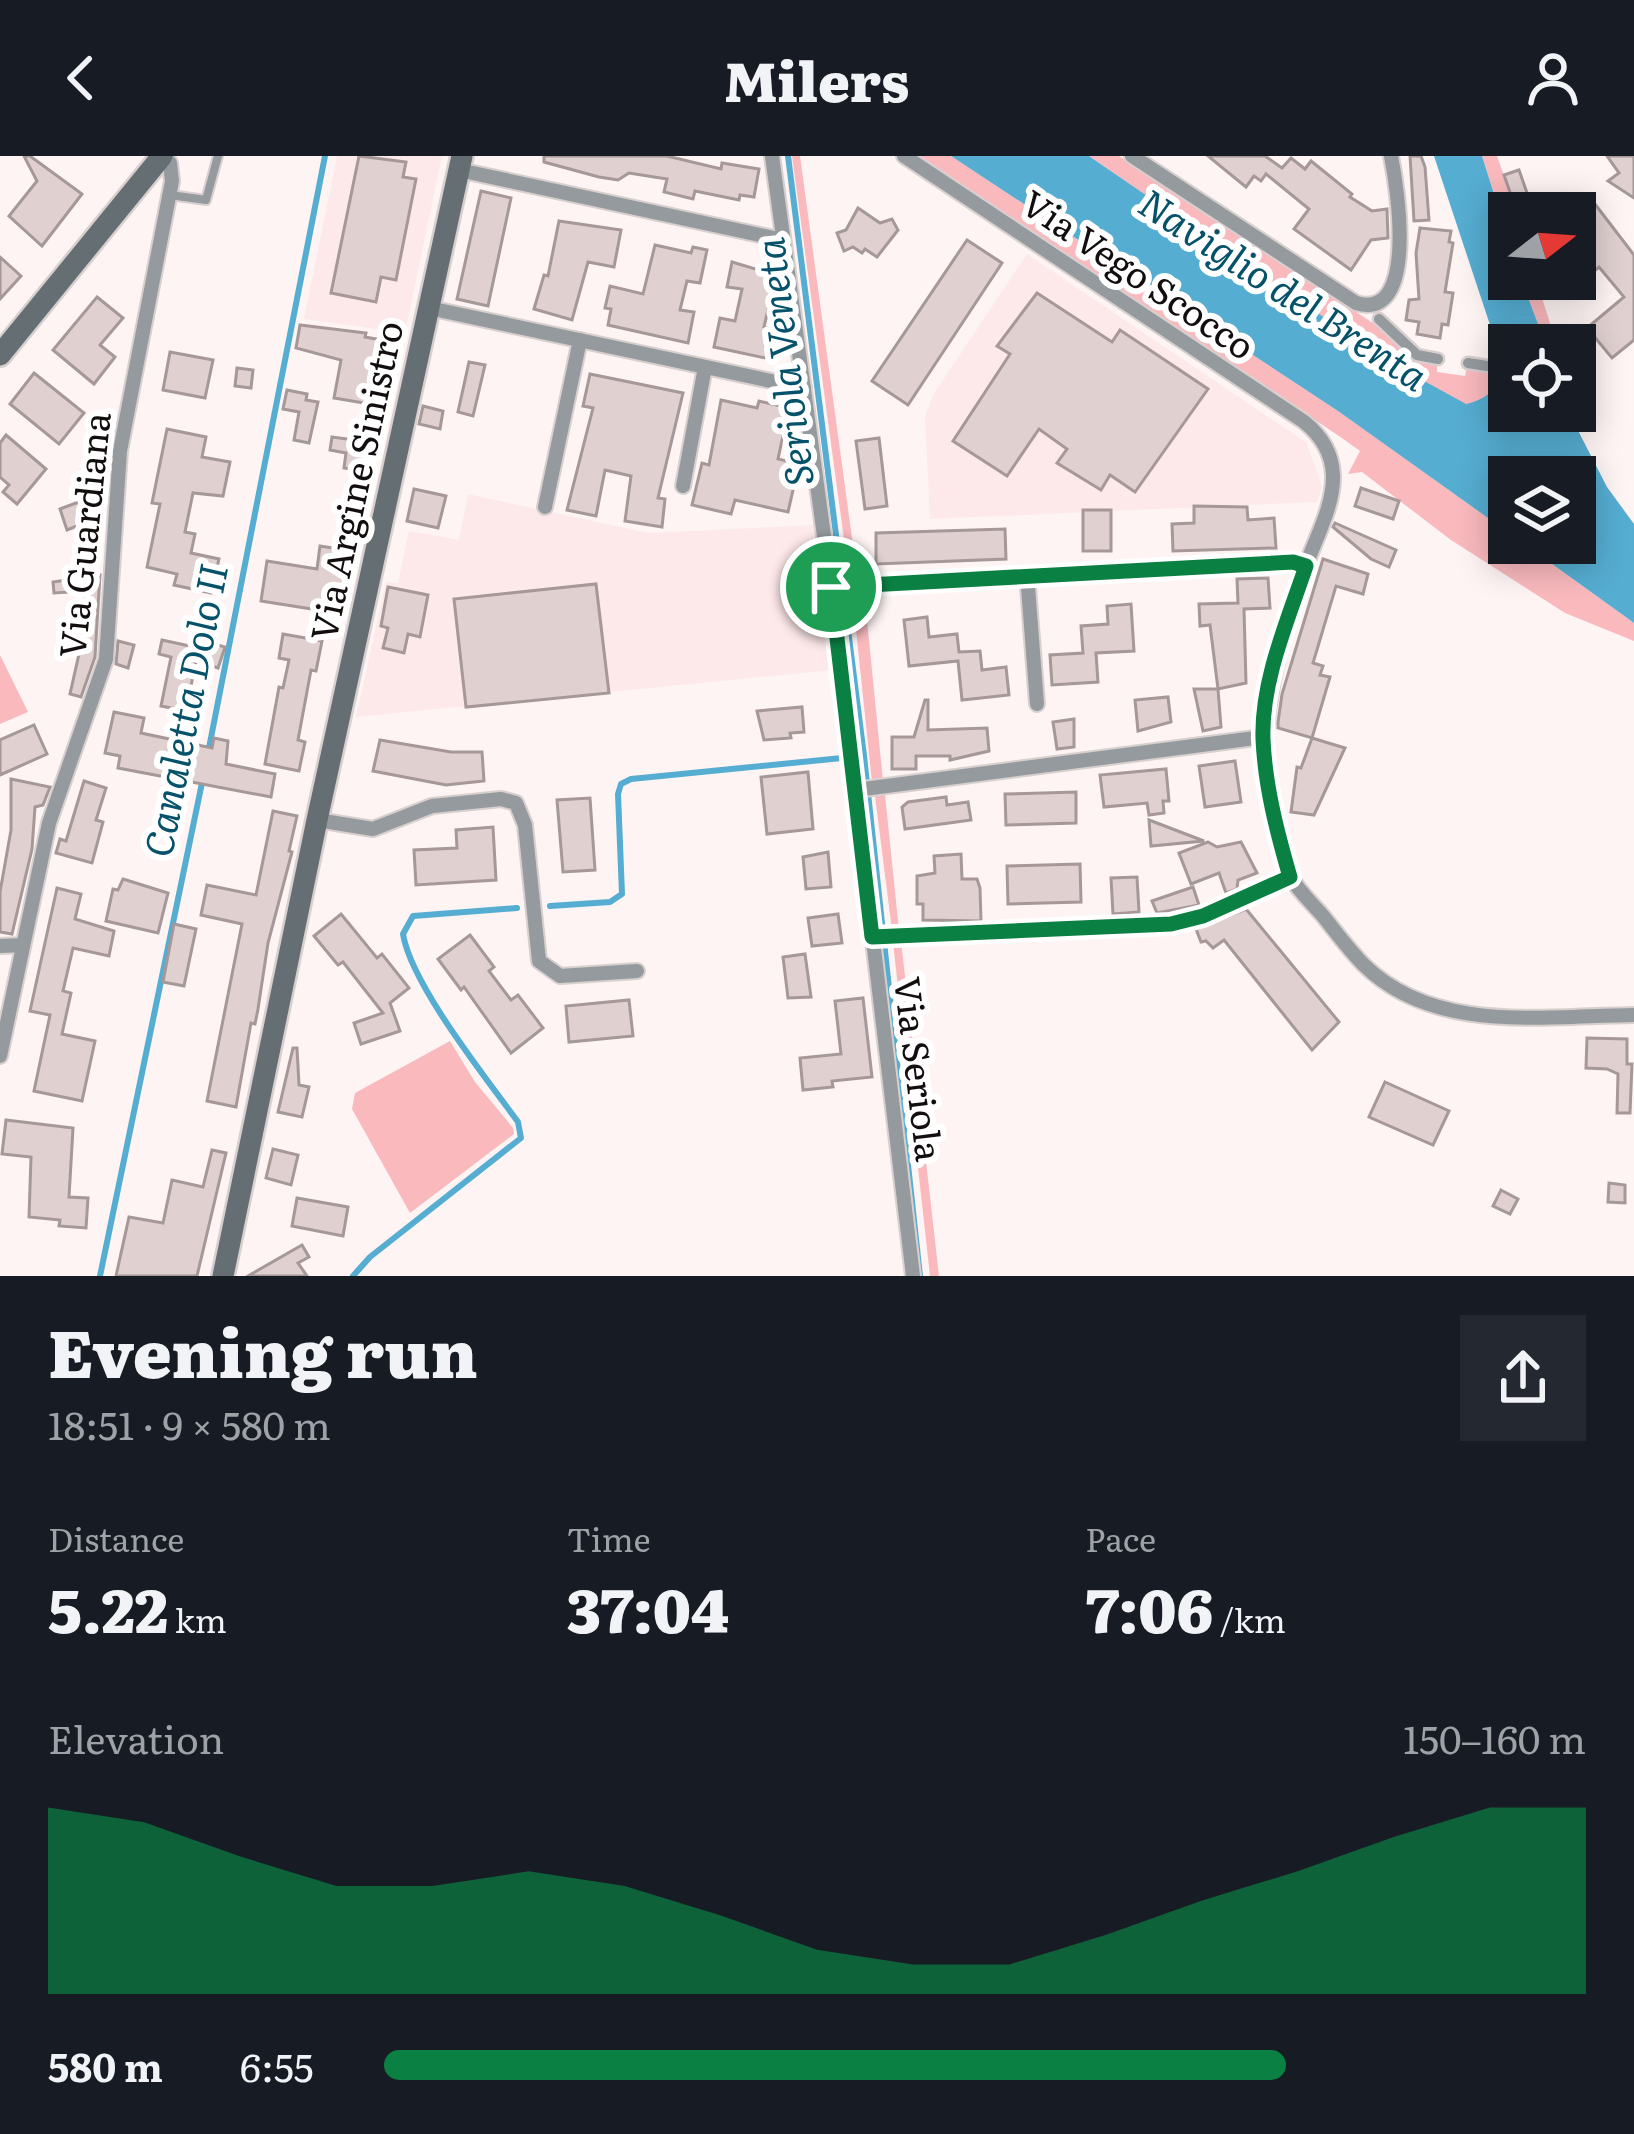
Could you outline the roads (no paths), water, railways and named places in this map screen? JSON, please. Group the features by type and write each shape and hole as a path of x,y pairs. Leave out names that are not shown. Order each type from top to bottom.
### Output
{"main road":[{"path":"0,356 163,156"},
{"name":"Via Argine Sinistro","path":"223,1276 461,163"}],"street":[{"name":"Via Guardiana","path":"0,1056 49,823 106,659 120,451 170,194 170,164 163,156"},
{"name":"Via Seriola","path":"772,156 834,586 913,1276"},
{"name":"Via Vego Scocco","path":"904,156 1316,431 1329,454 1333,478 1306,566"},
{"path":"1132,156 1356,303 1377,312 1417,355 1438,359"},
{"path":"1377,312 1400,254 1399,196 1391,156"},
{"path":"461,163 783,240"},
{"path":"429,308 804,388"},
{"path":"545,507 580,340"},
{"path":"1468,363 1487,366"},
{"path":"682,485 705,367"},
{"path":"834,586 1239,564 1293,562 1306,566 1268,694 1263,736 1273,817 1290,877 1365,966 1399,991 1440,1008 1485,1017 1634,1015"},
{"path":"1027,574 1037,704"},
{"path":"859,790 1263,736"},
{"path":"317,820 373,829 432,806 516,803 524,817 536,952 552,973 569,977 637,971"},
{"path":"874,937 1171,924 1214,911 1290,877"},
{"path":"0,946 23,945"}],"lane":[{"path":"170,194 206,200 218,156"}],"water":[{"name":"Naviglio del Brenta","path":"951,156 1089,156 1386,360 1466,404 1488,394 1488,432 1579,432 1591,456 1488,456 1488,518 1338,411"},
{"path":"1434,156 1482,156 1493,192 1488,192 1488,300 1529,300 1538,324 1490,324"},
{"path":"1596,466 1634,524 1634,623 1552,564 1596,564"}],"waterway":[{"name":"Canaletta Dolo II","path":"208,753 325,156"},
{"name":"Seriola Veneta","path":"788,156 864,756 920,1276"},
{"path":"550,906 610,902 622,894 621,784 631,779 842,758"},
{"name":"Canaletta Dolo II","path":"100,1276 203,778"},
{"path":"353,1276 370,1257 521,1138 518,1122 434,1004 403,934 413,916 517,908"}]}
